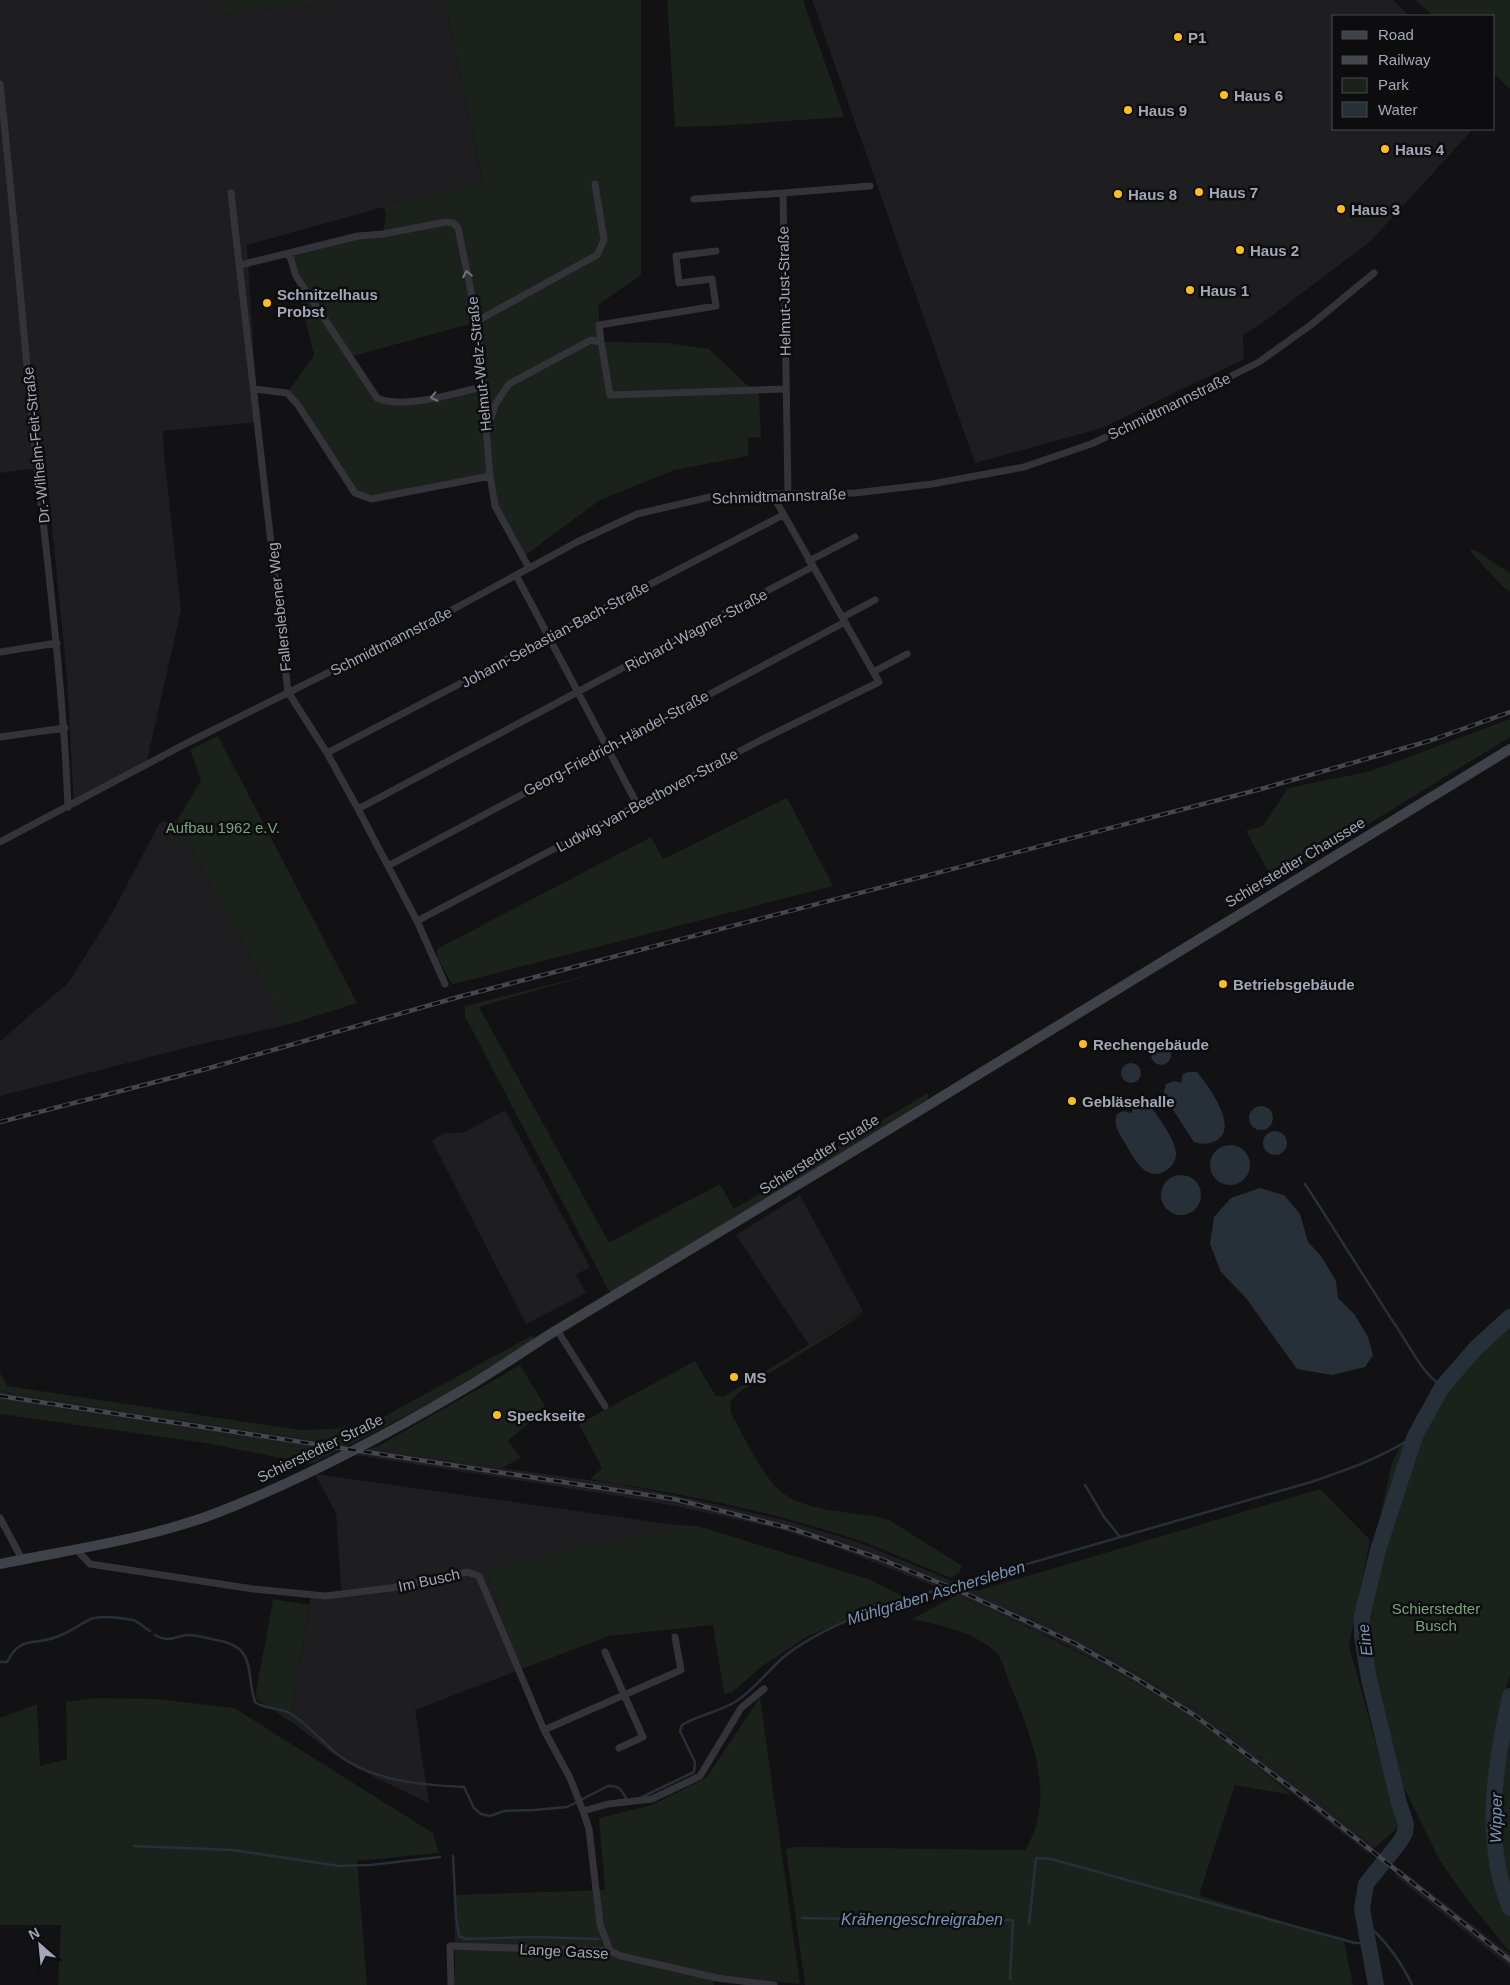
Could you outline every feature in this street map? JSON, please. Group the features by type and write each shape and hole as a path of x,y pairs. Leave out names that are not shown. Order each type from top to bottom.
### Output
{"street":[{"name":"Dr.-Wilhelm-Feit-Straße","path":"0,84 34,437 65,728 68,807"},
{"path":"477,322 597,255 604,240 595,184"},
{"path":"694,199 870,186"},
{"name":"Fallerslebener Weg","path":"231,193 288,692 327,753 358,809 417,921 445,984"},
{"name":"Helmut-Just-Straße","path":"783,193 788,493"},
{"name":"Helmut-Welz-Straße","path":"240,266 358,236 453,222 458,228 477,322 490,476 496,506 529,568"},
{"path":"716,252 676,256 679,283 712,279 716,306 599,325 610,395 786,389"},
{"path":"289,253 296,276 377,398 386,402 402,402 482,388"},
{"name":"Schmidtmannstraße","path":"0,842 187,743 426,624 577,542 637,514 710,498 788,493 855,493 932,484 1024,467 1091,444 1160,412 1259,362 1312,324 1374,274"},
{"path":"486,430 496,403 509,384 591,340 601,342"},
{"path":"254,389 287,393 298,405 355,494 371,499 490,476"},
{"path":"772,494 873,672 907,654"},
{"name":"Johann-Sebastian-Bach-Straße","path":"327,753 783,515"},
{"name":"Richard-Wagner-Straße","path":"358,809 579,693 811,564 855,537"},
{"path":"516,575 637,804"},
{"name":"Georg-Friedrich-Händel-Straße","path":"388,866 844,620 875,600"},
{"path":"0,652 57,643"},
{"name":"Ludwig-van-Beethoven-Straße","path":"417,921 637,804 879,682 873,672"},
{"path":"0,737 65,728"},
{"name":"Schierstedter Chaussee","path":"1095,1001 1510,749"},
{"name":"Schierstedter Straße","path":"0,1564 77,1550 163,1530 219,1512 269,1490 389,1431 463,1390 557,1330 726,1229 1095,1001"},
{"path":"557,1330 605,1406"},
{"path":"0,1518 22,1559"},
{"name":"Im Busch","path":"77,1550 90,1564 254,1589 325,1596 391,1588 467,1572 479,1576 544,1730 570,1778 589,1829 600,1924 610,1952"},
{"path":"544,1730 680,1670 675,1637"},
{"path":"605,1652 643,1738 619,1748"},
{"path":"582,1809 652,1799 700,1776 741,1708 764,1689"},
{"name":"Lange Gasse","path":"451,1985 450,1946 610,1952 716,1978 774,1985"}],"shaded area":[{"path":"0,0 221,0 223,14 339,0 445,0 483,184 384,207 247,245 258,422 163,431 181,610 146,765 74,808 67,677 46,467 0,473"},
{"path":"812,0 1393,0 1408,15 1332,15 1332,130 1472,130 1371,241 1261,324 1243,335 1244,359 1102,428 975,463"},
{"path":"177,821 287,1025 197,1045 0,1096 0,1041 69,982 111,915 160,822"},
{"path":"505,1110 590,1267 576,1275 586,1293 526,1324 432,1141 444,1133 463,1133"},
{"path":"800,1195 863,1311 809,1345 736,1235"},
{"path":"0,1391 130,1413 350,1445 335,1453 78,1415 0,1401"},
{"path":"372,1447 501,1468 618,1484 784,1520 855,1541 977,1591 1075,1637 1186,1702 1228,1731 1330,1809 1374,1848 1369,1854 1222,1739 1184,1713 1056,1640 957,1595 835,1547 778,1529 681,1507 355,1455"},
{"path":"315,1474 676,1525 519,1670 415,1710 429,1803 376,1778 332,1753 293,1723 292,1707 311,1595 344,1593 341,1587 336,1513"},
{"path":"1399,1868 1510,1954 1510,1967 1394,1875"}],"green space":[{"path":"221,0 339,0 222,14"},
{"path":"445,0 641,0 641,275 598,305 601,342 667,343 709,349 759,396 761,437 748,438 748,456 674,470 600,500 523,557 495,506 490,476 371,499 355,493 287,393 314,355 289,253 383,234 386,215 384,207 483,183","holes":["477,322 482,387 402,402 377,398 349,357"]},
{"path":"667,0 803,0 844,117 675,127"},
{"path":"1416,0 1510,0 1510,89 1495,75 1495,15 1432,15"},
{"path":"1471,549 1510,573 1510,592 1502,586 1471,552"},
{"path":"1510,719 1510,737 1274,882 1246,831 1263,826 1288,788 1371,771"},
{"name":"Aufbau 1962 e.V.","path":"218,736 357,1003 287,1025 177,821 201,780 190,750"},
{"path":"787,798 833,886 454,984 452,984 438,959 437,949 651,837 663,859"},
{"path":"608,970 481,1006 480,1009 610,1242 720,1184 734,1209 928,1093 928,1099 616,1291 609,1291 465,1016 465,1006"},
{"path":"868,1309 844,1327 738,1393 730,1402 731,1413 760,1466 780,1491 790,1498 814,1507 889,1520 962,1566 959,1573 951,1578 864,1542 787,1519 689,1496 590,1479 602,1468 579,1424 695,1361 716,1396 723,1397"},
{"name":"Schierstedter Busch","path":"1510,1317 1510,1675 1506,1688 1510,1699 1510,1952 1468,1901 1440,1861 1391,1762 1372,1702 1361,1635 1362,1598 1392,1463 1415,1422 1443,1384 1475,1348"},
{"path":"533,1335 534,1339 464,1385 350,1445 130,1413 0,1391 0,1373 7,1386 300,1430 334,1429 374,1422"},
{"path":"520,1365 546,1408 508,1441 521,1458 501,1468 375,1448"},
{"path":"0,1401 335,1453 311,1464 206,1443 0,1414"},
{"path":"1320,1489 1370,1540 1349,1646 1399,1827 1374,1848 1330,1809 1228,1731 1186,1702 1075,1637 977,1591"},
{"path":"676,1525 698,1526 871,1580 904,1597 808,1636 761,1667 731,1693 724,1693 713,1625 609,1636 519,1670 487,1570 590,1546 670,1531"},
{"path":"957,1595 1072,1649 1156,1695 1212,1731 1292,1795 1235,1785 1199,1895 1344,1941 1353,1985 805,1985 786,1849 797,1847 1025,1850 1034,1831 1039,1810 1038,1768 1027,1727 998,1655 987,1645 967,1634 912,1619"},
{"path":"273,1599 309,1605 292,1707 293,1723 255,1698"},
{"path":"760,1697 800,1984 712,1974 714,1985 455,1985 455,1895 605,1890 599,1818 652,1805 707,1777"},
{"path":"95,1698 157,1699 234,1708 433,1833 439,1853 357,1861 367,1985 58,1985 61,1925 0,1925 0,1718 37,1704 40,1766 67,1759 66,1702"}],"water":[{"path":"1161,1045 1168,1048 1171,1055 1168,1062 1161,1065 1154,1062 1151,1055 1154,1048"},
{"path":"1131,1063 1138,1066 1141,1073 1138,1080 1131,1083 1124,1080 1121,1073 1124,1066"},
{"path":"1197,1072 1202,1078 1214,1096 1223,1116 1225,1126 1223,1134 1211,1143 1202,1144 1194,1142 1166,1099 1164,1092 1166,1084 1174,1081 1181,1083 1183,1074"},
{"path":"1138,1101 1145,1101 1154,1111 1173,1142 1176,1157 1171,1167 1159,1173 1153,1174 1141,1167 1132,1155 1116,1125 1117,1114 1124,1111 1132,1113 1133,1105"},
{"path":"1261,1106 1270,1109 1273,1118 1270,1127 1261,1130 1252,1127 1249,1118 1252,1109"},
{"path":"1275,1131 1284,1134 1287,1143 1284,1152 1275,1155 1266,1152 1263,1143 1266,1134"},
{"path":"1230,1145 1244,1151 1250,1165 1244,1179 1230,1185 1216,1179 1210,1165 1216,1151"},
{"path":"1185,1175 1192,1178 1198,1184 1201,1195 1200,1203 1192,1212 1185,1215 1177,1215 1170,1212 1162,1203 1161,1191 1164,1184 1173,1176"},
{"path":"1260,1188 1284,1195 1300,1214 1308,1242 1321,1256 1336,1281 1338,1298 1355,1315 1368,1337 1373,1355 1365,1367 1332,1375 1297,1369 1246,1298 1221,1272 1210,1244 1214,1217 1231,1198"}],"waterway":[{"path":"1305,1184 1415,1357 1427,1373 1442,1387"},
{"name":"Eine","path":"1376,1985 1362,1909 1366,1884 1399,1843 1405,1833 1406,1824 1399,1803 1369,1679 1362,1636 1362,1616 1378,1550 1415,1436 1442,1387 1476,1348 1510,1317"},
{"name":"Mühlgraben Aschersleben","path":"642,1797 694,1772 695,1762 680,1731 682,1725 738,1700 786,1655 809,1639 834,1627 885,1605 1311,1482 1377,1457 1415,1436"},
{"path":"1085,1485 1104,1517 1120,1537"},
{"name":"Mühlgraben Aschersleben","path":"0,1662 7,1662 17,1648 22,1645 48,1640 95,1618 112,1617 133,1620 150,1631"},
{"name":"Mühlgraben Aschersleben","path":"155,1635 165,1639 189,1635 229,1643 238,1648 248,1662 252,1691 255,1702 259,1705 291,1714 304,1723 337,1754 366,1770 381,1776 414,1783 464,1787 474,1808 481,1814 490,1816 504,1811 567,1807 608,1786 618,1788 627,1800"},
{"name":"Wipper","path":"1510,1696 1500,1749 1494,1803 1496,1856 1501,1882 1510,1908"},
{"name":"Krähengeschreigraben","path":"134,1846 232,1850 339,1866 370,1865 440,1857"},
{"name":"Krähengeschreigraben","path":"453,1856 456,1917 459,1936 466,1939 535,1937 598,1939"},
{"path":"1029,1924 1036,1858 1051,1859 1355,1943 1368,1943"},
{"name":"Krähengeschreigraben","path":"802,1918 946,1921 1013,1920 1011,1979"},
{"path":"1365,1923 1392,1951 1412,1985"}],"railway":[{"path":"0,1122 206,1069 462,996 1261,789 1429,741 1510,712"},
{"path":"0,1396 674,1499 793,1529 878,1558 962,1592 1074,1643 1137,1679 1194,1715 1310,1802 1510,1960"}],"place":[{"name":"P1","path":"1178,37"},
{"name":"Haus 6","path":"1224,95"},
{"name":"Haus 9","path":"1128,110"},
{"name":"Haus 4","path":"1385,149"},
{"name":"Haus 7","path":"1199,192"},
{"name":"Haus 8","path":"1118,194"},
{"name":"Haus 3","path":"1341,209"},
{"name":"Haus 2","path":"1240,250"},
{"name":"Haus 1","path":"1190,290"},
{"name":"Schnitzelhaus Probst","path":"267,303"},
{"name":"Betriebsgebäude","path":"1223,984"},
{"name":"Rechengebäude","path":"1083,1044"},
{"name":"Gebläsehalle","path":"1072,1101"},
{"name":"MS","path":"734,1377"},
{"name":"Speckseite","path":"497,1415"}]}
